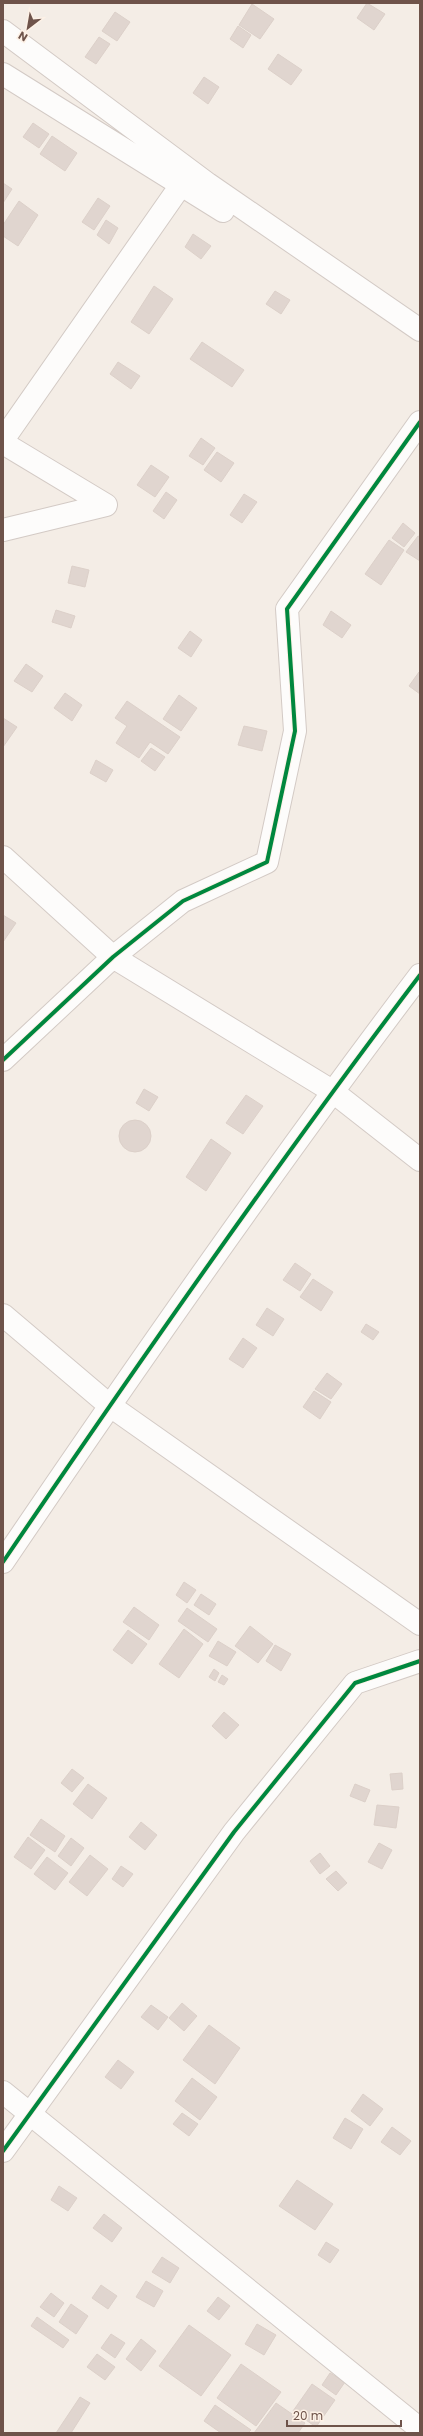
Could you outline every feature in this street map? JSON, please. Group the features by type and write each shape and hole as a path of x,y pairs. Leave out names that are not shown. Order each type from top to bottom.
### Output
{"street":[{"path":"3,31 208,184 420,330"},
{"path":"3,74 420,333"},
{"path":"3,440 181,185"},
{"path":"3,1060 113,957 183,901 267,862 295,731 287,609 420,422"},
{"path":"3,443 106,505 3,530"},
{"path":"3,857 113,957 332,1091 420,1160"},
{"path":"3,1562 109,1405 332,1091 420,975"},
{"path":"3,1315 109,1405 420,1624"},
{"path":"3,2151 29,2112 234,1832 355,1683 420,1661"},
{"path":"3,2092 420,2429"}],"building":[{"path":"367,3 385,14 374,30 357,18"},
{"path":"252,4 274,19 260,39 239,25"},
{"path":"115,12 130,22 117,41 102,31"},
{"path":"238,26 251,35 243,48 230,39"},
{"path":"99,37 110,44 96,64 85,57"},
{"path":"278,54 302,70 291,85 268,69"},
{"path":"204,77 219,87 208,104 193,93"},
{"path":"33,123 49,134 39,148 23,137"},
{"path":"52,136 77,153 65,171 40,154"},
{"path":"3,183 12,189 3,203"},
{"path":"98,198 110,206 94,230 82,222"},
{"path":"19,201 38,215 18,246 3,236 3,225"},
{"path":"106,220 118,228 109,244 97,235"},
{"path":"193,234 211,246 201,259 185,247"},
{"path":"154,286 173,299 149,334 131,322"},
{"path":"275,291 290,300 281,314 266,304"},
{"path":"202,342 244,370 232,387 190,359"},
{"path":"118,362 140,376 131,389 110,374"},
{"path":"201,438 215,448 203,465 189,456"},
{"path":"217,452 234,463 221,482 204,470"},
{"path":"151,465 169,477 155,497 137,485"},
{"path":"166,492 177,500 164,519 153,511"},
{"path":"244,494 257,502 242,523 230,515"},
{"path":"403,523 415,533 404,547 392,538"},
{"path":"418,536 420,537 420,561 406,552"},
{"path":"389,540 404,550 381,585 365,574"},
{"path":"72,566 89,570 85,587 68,583"},
{"path":"56,610 75,616 71,628 52,622"},
{"path":"331,611 351,625 342,638 323,625"},
{"path":"190,631 202,640 191,657 178,648"},
{"path":"26,664 43,676 32,692 14,681"},
{"path":"419,672 420,673 420,694 409,686"},
{"path":"65,693 82,705 72,721 54,708"},
{"path":"179,695 197,708 181,731 163,719"},
{"path":"127,701 180,737 168,754 150,742 139,758 116,743 127,726 115,718"},
{"path":"3,718 17,727 3,747"},
{"path":"244,726 267,731 262,751 238,745"},
{"path":"151,748 165,757 155,771 141,761"},
{"path":"96,760 113,770 106,782 90,773"},
{"path":"3,915 16,923 3,942"},
{"path":"144,1089 158,1097 149,1111 136,1103"},
{"path":"246,1095 263,1106 243,1134 226,1123"},
{"path":"135,1120 141,1121 148,1127 151,1136 150,1142 144,1149 135,1152 129,1151 122,1145 119,1136 120,1130 126,1123"},
{"path":"211,1139 231,1153 206,1191 186,1177"},
{"path":"295,1263 311,1274 300,1291 283,1280"},
{"path":"313,1279 333,1292 321,1311 300,1297"},
{"path":"267,1308 284,1319 273,1336 256,1325"},
{"path":"366,1324 379,1332 373,1340 361,1332"},
{"path":"243,1338 257,1348 243,1368 229,1359"},
{"path":"327,1373 342,1384 331,1399 315,1389"},
{"path":"314,1391 331,1402 320,1419 303,1407"},
{"path":"184,1582 196,1590 187,1603 176,1595"},
{"path":"201,1594 216,1604 209,1615 194,1605"},
{"path":"134,1607 159,1625 149,1640 123,1622"},
{"path":"187,1608 217,1629 208,1642 178,1621"},
{"path":"250,1626 273,1644 258,1663 235,1646"},
{"path":"184,1629 203,1644 179,1678 159,1664"},
{"path":"128,1630 147,1644 132,1664 113,1650"},
{"path":"218,1641 236,1652 227,1666 209,1656"},
{"path":"275,1645 291,1654 281,1671 266,1661"},
{"path":"214,1669 219,1673 215,1681 209,1677"},
{"path":"222,1675 228,1679 224,1685 218,1682"},
{"path":"224,1712 239,1725 226,1739 212,1726"},
{"path":"72,1769 84,1778 72,1792 61,1783"},
{"path":"402,1773 403,1789 392,1790 390,1774"},
{"path":"88,1784 107,1798 92,1819 73,1804"},
{"path":"355,1784 370,1790 365,1802 350,1796"},
{"path":"377,1805 399,1807 396,1828 374,1825"},
{"path":"41,1819 65,1836 55,1852 30,1835"},
{"path":"141,1822 157,1835 145,1850 129,1837"},
{"path":"28,1837 45,1850 31,1869 14,1857"},
{"path":"71,1838 84,1848 71,1866 58,1856"},
{"path":"379,1843 392,1850 382,1869 368,1862"},
{"path":"320,1853 330,1866 320,1874 310,1861"},
{"path":"90,1855 108,1869 87,1896 69,1882"},
{"path":"47,1857 68,1873 55,1890 34,1874"},
{"path":"121,1866 133,1874 123,1887 112,1879"},
{"path":"336,1871 347,1883 338,1891 326,1879"},
{"path":"182,2003 197,2016 184,2031 169,2018"},
{"path":"151,2005 168,2017 158,2030 141,2017"},
{"path":"209,2025 240,2048 215,2084 183,2060"},
{"path":"118,2060 134,2072 121,2089 105,2077"},
{"path":"192,2078 217,2097 200,2120 175,2101"},
{"path":"363,2094 383,2109 370,2126 351,2111"},
{"path":"182,2113 198,2124 189,2136 173,2124"},
{"path":"345,2118 363,2129 351,2149 333,2138"},
{"path":"392,2127 411,2141 400,2155 381,2142"},
{"path":"297,2180 333,2204 315,2230 279,2206"},
{"path":"59,2186 77,2198 68,2211 51,2200"},
{"path":"104,2214 122,2228 112,2242 93,2228"},
{"path":"326,2242 339,2250 330,2263 318,2255"},
{"path":"162,2257 179,2268 170,2283 152,2272"},
{"path":"146,2281 163,2291 154,2307 136,2297"},
{"path":"101,2285 117,2296 108,2309 92,2298"},
{"path":"51,2293 64,2303 54,2317 40,2307"},
{"path":"218,2297 230,2306 219,2320 207,2311"},
{"path":"71,2304 88,2316 76,2334 59,2322"},
{"path":"37,2317 69,2340 63,2348 31,2326"},
{"path":"257,2324 276,2335 264,2355 245,2344"},
{"path":"189,2325 231,2355 201,2396 159,2366"},
{"path":"111,2334 125,2343 115,2358 101,2348"},
{"path":"141,2339 156,2351 141,2371 126,2359"},
{"path":"97,2354 115,2367 105,2380 87,2367"},
{"path":"241,2364 281,2392 256,2426 217,2398"},
{"path":"330,2373 345,2382 336,2395 322,2385"},
{"path":"312,2384 335,2400 316,2427 293,2411"},
{"path":"80,2397 90,2403 71,2433 56,2433"},
{"path":"276,2403 305,2423 298,2433 254,2433"},
{"path":"215,2405 251,2430 248,2433 221,2433 204,2421"}],"cycle path":[{"path":"3,1060 113,957 183,901 267,862 295,731 287,609 420,422"},
{"path":"3,1562 105,1413 260,1192 420,975"},
{"path":"3,2151 234,1832 355,1683 420,1661"}]}
